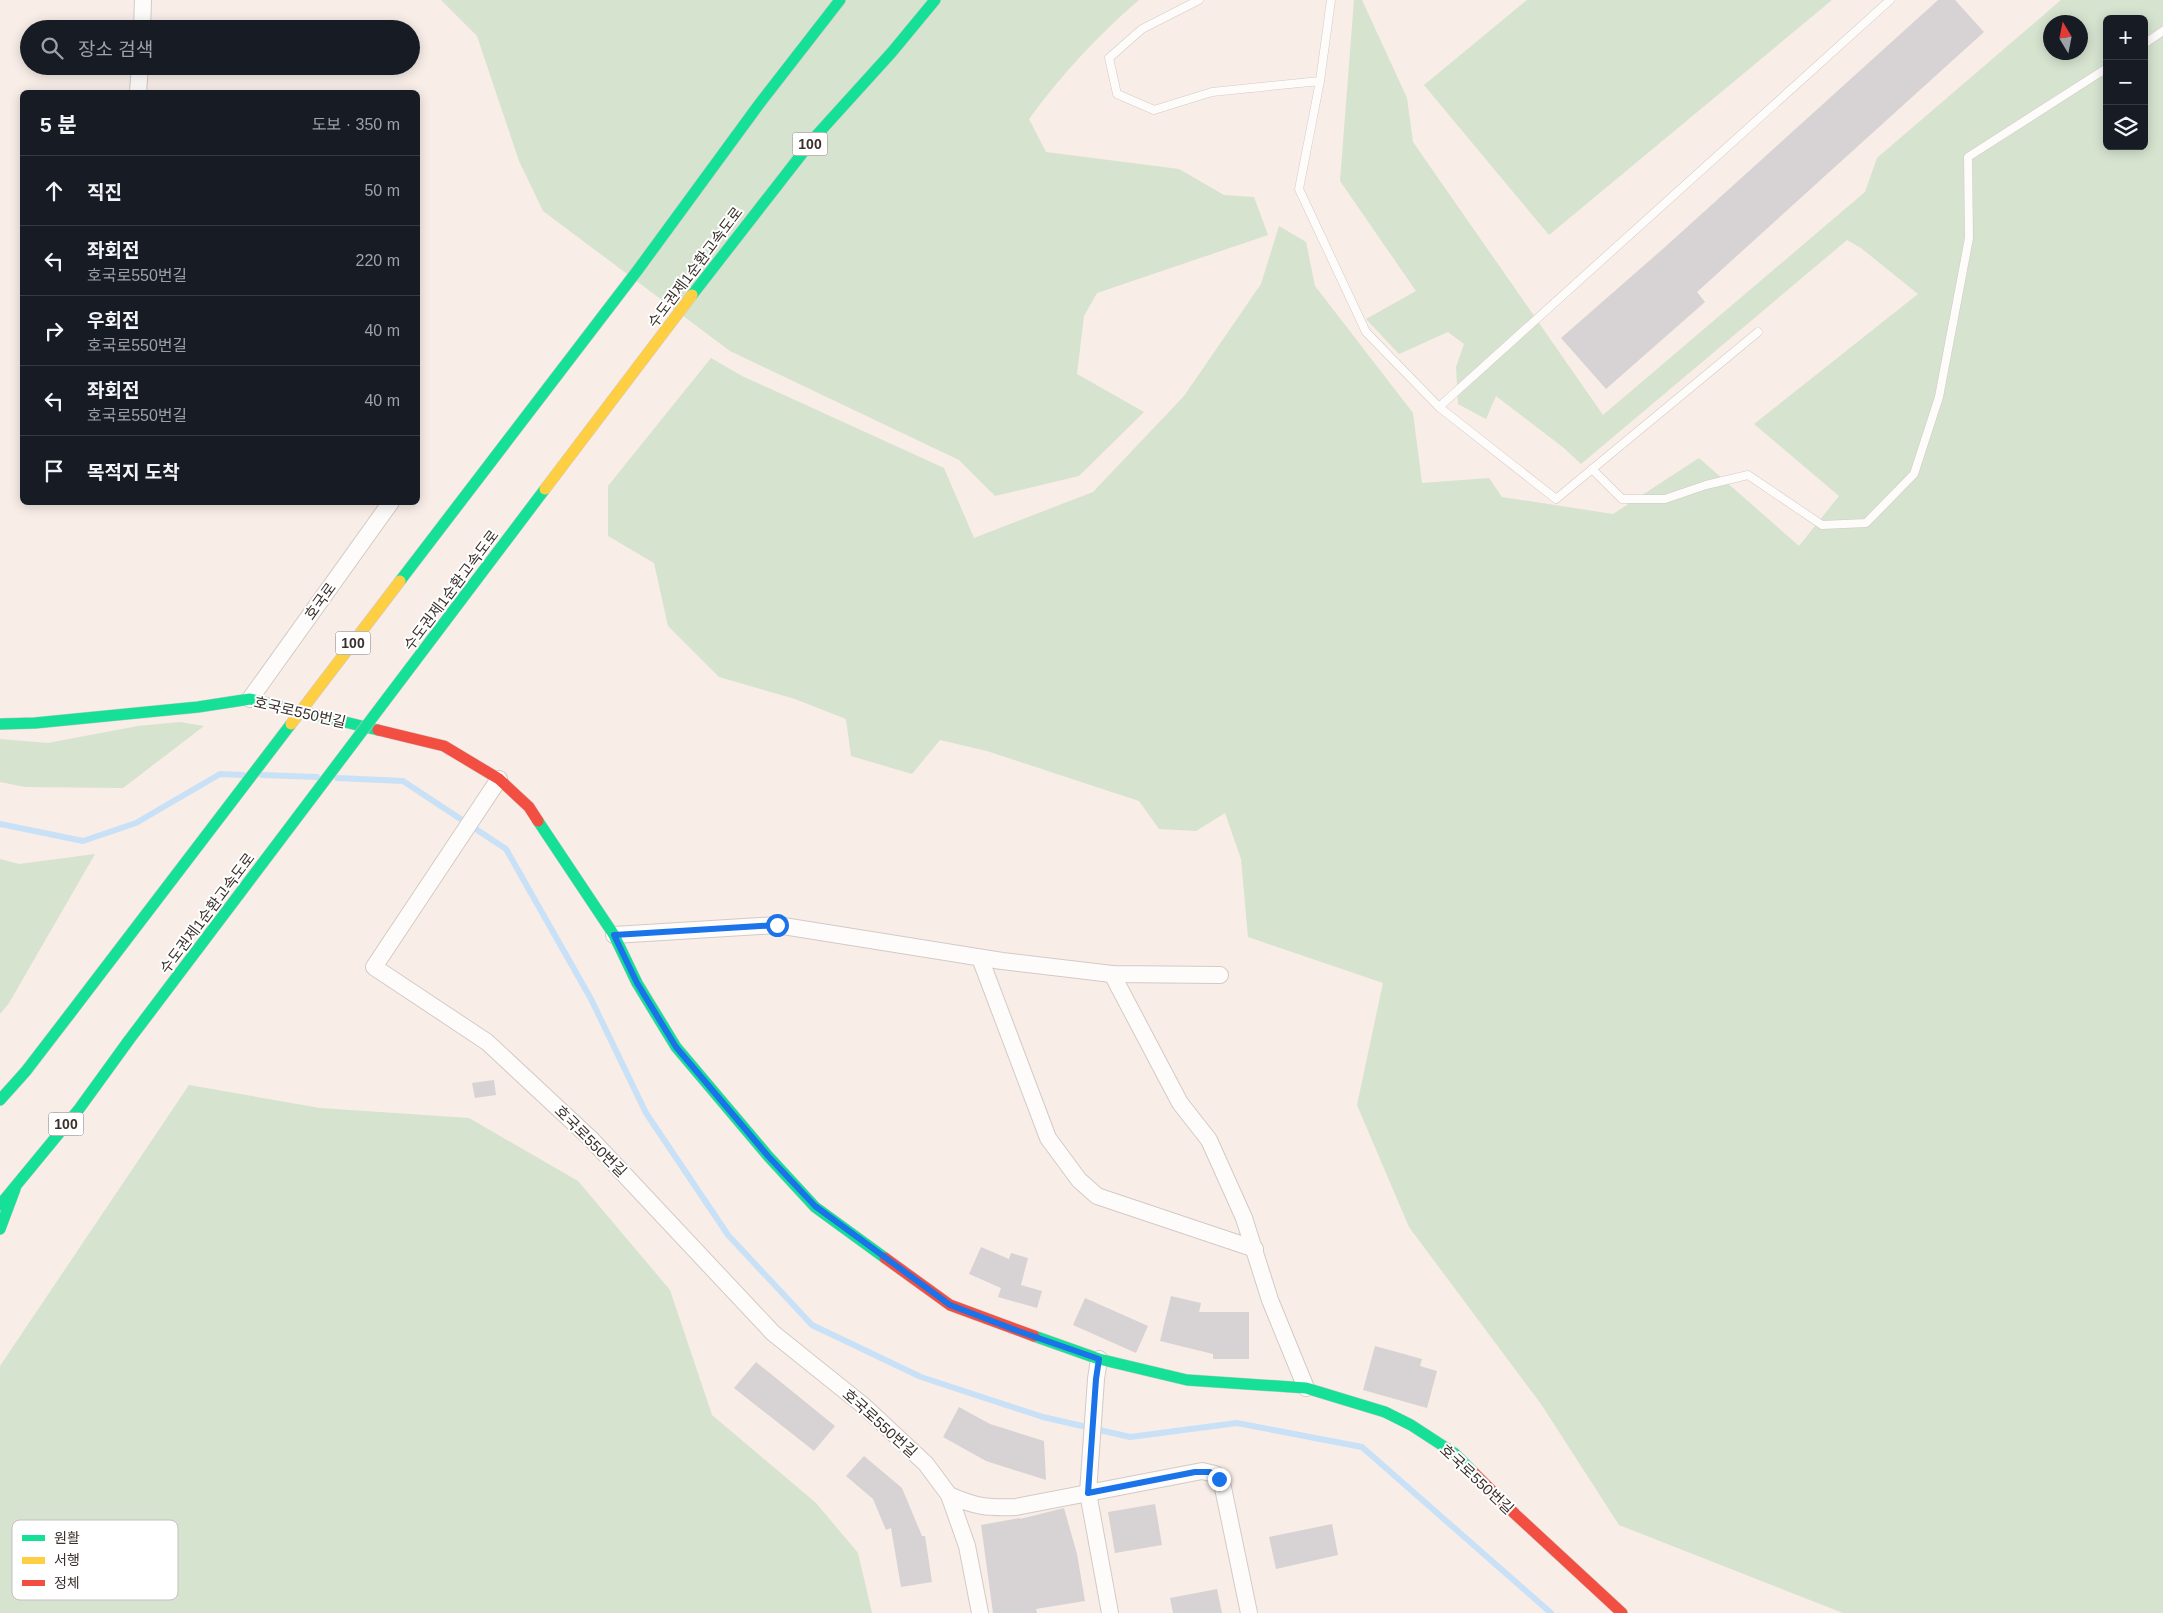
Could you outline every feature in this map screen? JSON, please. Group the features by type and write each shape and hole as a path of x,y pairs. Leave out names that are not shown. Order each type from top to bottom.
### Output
{"main road":[{"name":"100","path":"0,1100 26,1071 637,272 760,103 840,0"},
{"name":"수도권제1순환고속도로","path":"0,1205 79,1108 692,294 815,138 892,52 935,0"},
{"name":"호국로550번길","path":"0,724 35,723 250,699 444,746 499,779 529,807 614,935 637,983 676,1047 768,1156 815,1206 950,1305 1018,1331 1099,1359 1187,1380 1306,1388 1386,1412 1454,1453 1622,1613"},
{"path":"0,1230 18,1181"}],"street":[{"path":"142,20 143,0"},
{"path":"138,90 139,75"},
{"name":"호국로","path":"250,699 389,505"},
{"name":"호국로550번길","path":"499,779 374,967 487,1042 590,1138 772,1333 864,1406 926,1464 949,1495 967,1546 980,1613"},
{"path":"614,935 777,925 980,958 1112,974 1220,975"},
{"path":"980,958 1048,1138 1079,1180 1097,1196 1255,1249"},
{"path":"1112,974 1180,1103 1209,1140 1244,1218 1270,1300 1306,1388"},
{"path":"1099,1359 1088,1493 1110,1613"},
{"path":"949,1495 974,1505 989,1508 1016,1507 1195,1472 1210,1472 1218,1476 1222,1483 1249,1613"}],"lane":[{"path":"1200,0 1142,29 1109,58 1117,94 1154,110 1212,92 1320,81"},
{"path":"1331,0 1320,81 1299,189 1366,332 1440,407 1556,499 1758,332"},
{"path":"1440,407 1890,0"},
{"path":"2148,41 2163,31"},
{"path":"1592,469 1622,499 1665,499 1706,485 1748,475 1822,525 1866,523 1914,474 1939,397 1969,238 1968,157 2103,71"}],"green space":[{"path":"441,0 1139,0 1081,56 1029,119 1046,152 1179,169 1224,195 1254,197 1268,235 1097,293 1084,316 1077,374 1144,412 1079,476 995,496 959,460 730,351 543,211 519,161 477,36"},
{"path":"1354,0 1362,0 1407,98 1413,142 1603,415 1865,192 1877,158 2043,15 2043,60 2088,60 2088,15 2044,15 2061,0 2163,0 2163,1613 1843,1613 1619,1525 1541,1404 1409,1227 1357,1105 1383,983 1248,937 1241,859 1225,813 1196,831 1159,829 1139,801 987,751 940,740 912,774 851,756 846,719 795,699 719,677 668,626 654,563 608,536 608,486 711,358 742,376 944,468 974,538 1093,492 1184,396 1261,284 1279,226 1306,242 1315,286 1413,413 1422,483 1489,478 1502,497 1613,514 1699,458 1799,546 1839,496 1754,424 1918,294 1861,248 1847,240 1581,464 1564,448 1496,396 1486,419 1458,404 1456,367 1464,344 1448,332 1399,354 1366,319 1416,291 1340,181"},
{"path":"1527,0 1832,0 1549,235 1424,85"},
{"path":"180,722 204,726 123,788 25,787 0,782 0,739 48,743 138,726"},
{"path":"95,854 9,1003 0,1014 0,859 19,864"},
{"path":"189,1085 320,1108 469,1118 578,1181 670,1290 712,1415 816,1503 858,1553 872,1613 0,1613 0,1366"}],"building":[{"path":"1938,0 1955,0 1984,32 1697,292 1705,302 1606,389 1561,338 1665,247"},
{"path":"494,1080 496,1095 475,1098 472,1083"},
{"path":"981,1247 1009,1259 1011,1253 1028,1258 1021,1285 1042,1291 1037,1308 998,1297 1001,1288 969,1274"},
{"path":"1171,1296 1201,1303 1199,1312 1249,1312 1249,1359 1213,1359 1213,1354 1160,1341"},
{"path":"1085,1298 1148,1326 1136,1353 1073,1325"},
{"path":"1375,1346 1422,1359 1420,1366 1437,1371 1427,1408 1363,1390"},
{"path":"756,1362 835,1426 814,1451 734,1388"},
{"path":"959,1407 990,1424 1044,1441 1046,1480 986,1461 943,1437"},
{"path":"864,1456 902,1488 922,1536 925,1536 932,1582 901,1587 891,1528 886,1530 873,1499 846,1476"},
{"path":"1155,1504 1162,1545 1115,1553 1108,1512"},
{"path":"1064,1508 1077,1554 1085,1601 1036,1609 1037,1613 993,1613 981,1525 1020,1519"},
{"path":"1332,1524 1338,1555 1276,1569 1269,1537"},
{"path":"1217,1589 1222,1613 1173,1613 1170,1598"}],"waterway":[{"path":"0,824 83,841 136,823 220,774 243,775"},
{"path":"262,775 317,777"},
{"path":"337,778 403,781 506,849 591,999 646,1113 728,1235 812,1325 921,1377 1043,1417 1130,1437 1237,1423 1362,1447 1551,1613"}],"traffic: fast":[{"path":"637,271 760,103 840,0"},
{"path":"692,295 815,137 892,52 935,0"},
{"path":"400,581 637,271"},
{"path":"129,1040 545,489"},
{"path":"0,724 35,723 198,707 250,699 378,730"},
{"path":"69,1015 291,724"},
{"path":"538,821 614,935 637,983 676,1047 768,1156 815,1207 885,1258"},
{"path":"0,1100 26,1071 69,1015"},
{"path":"0,1205 79,1109 129,1040"},
{"path":"0,1229 15,1189"},
{"path":"1034,1336 1099,1359 1187,1380 1306,1388 1385,1412 1411,1425 1454,1453 1474,1473"}],"traffic: jam":[{"path":"378,730 444,746 499,779 529,807 538,821"},
{"path":"885,1258 950,1305 1034,1336"},
{"path":"1474,1473 1515,1514 1622,1613"}],"traffic: slow":[{"path":"545,489 692,295"},
{"path":"291,724 400,581"}],"route":[{"path":"777,925 614,935 637,983 676,1047 768,1156 815,1206 950,1305 1099,1359 1088,1493 1202,1471 1215,1474 1219,1479"}]}
